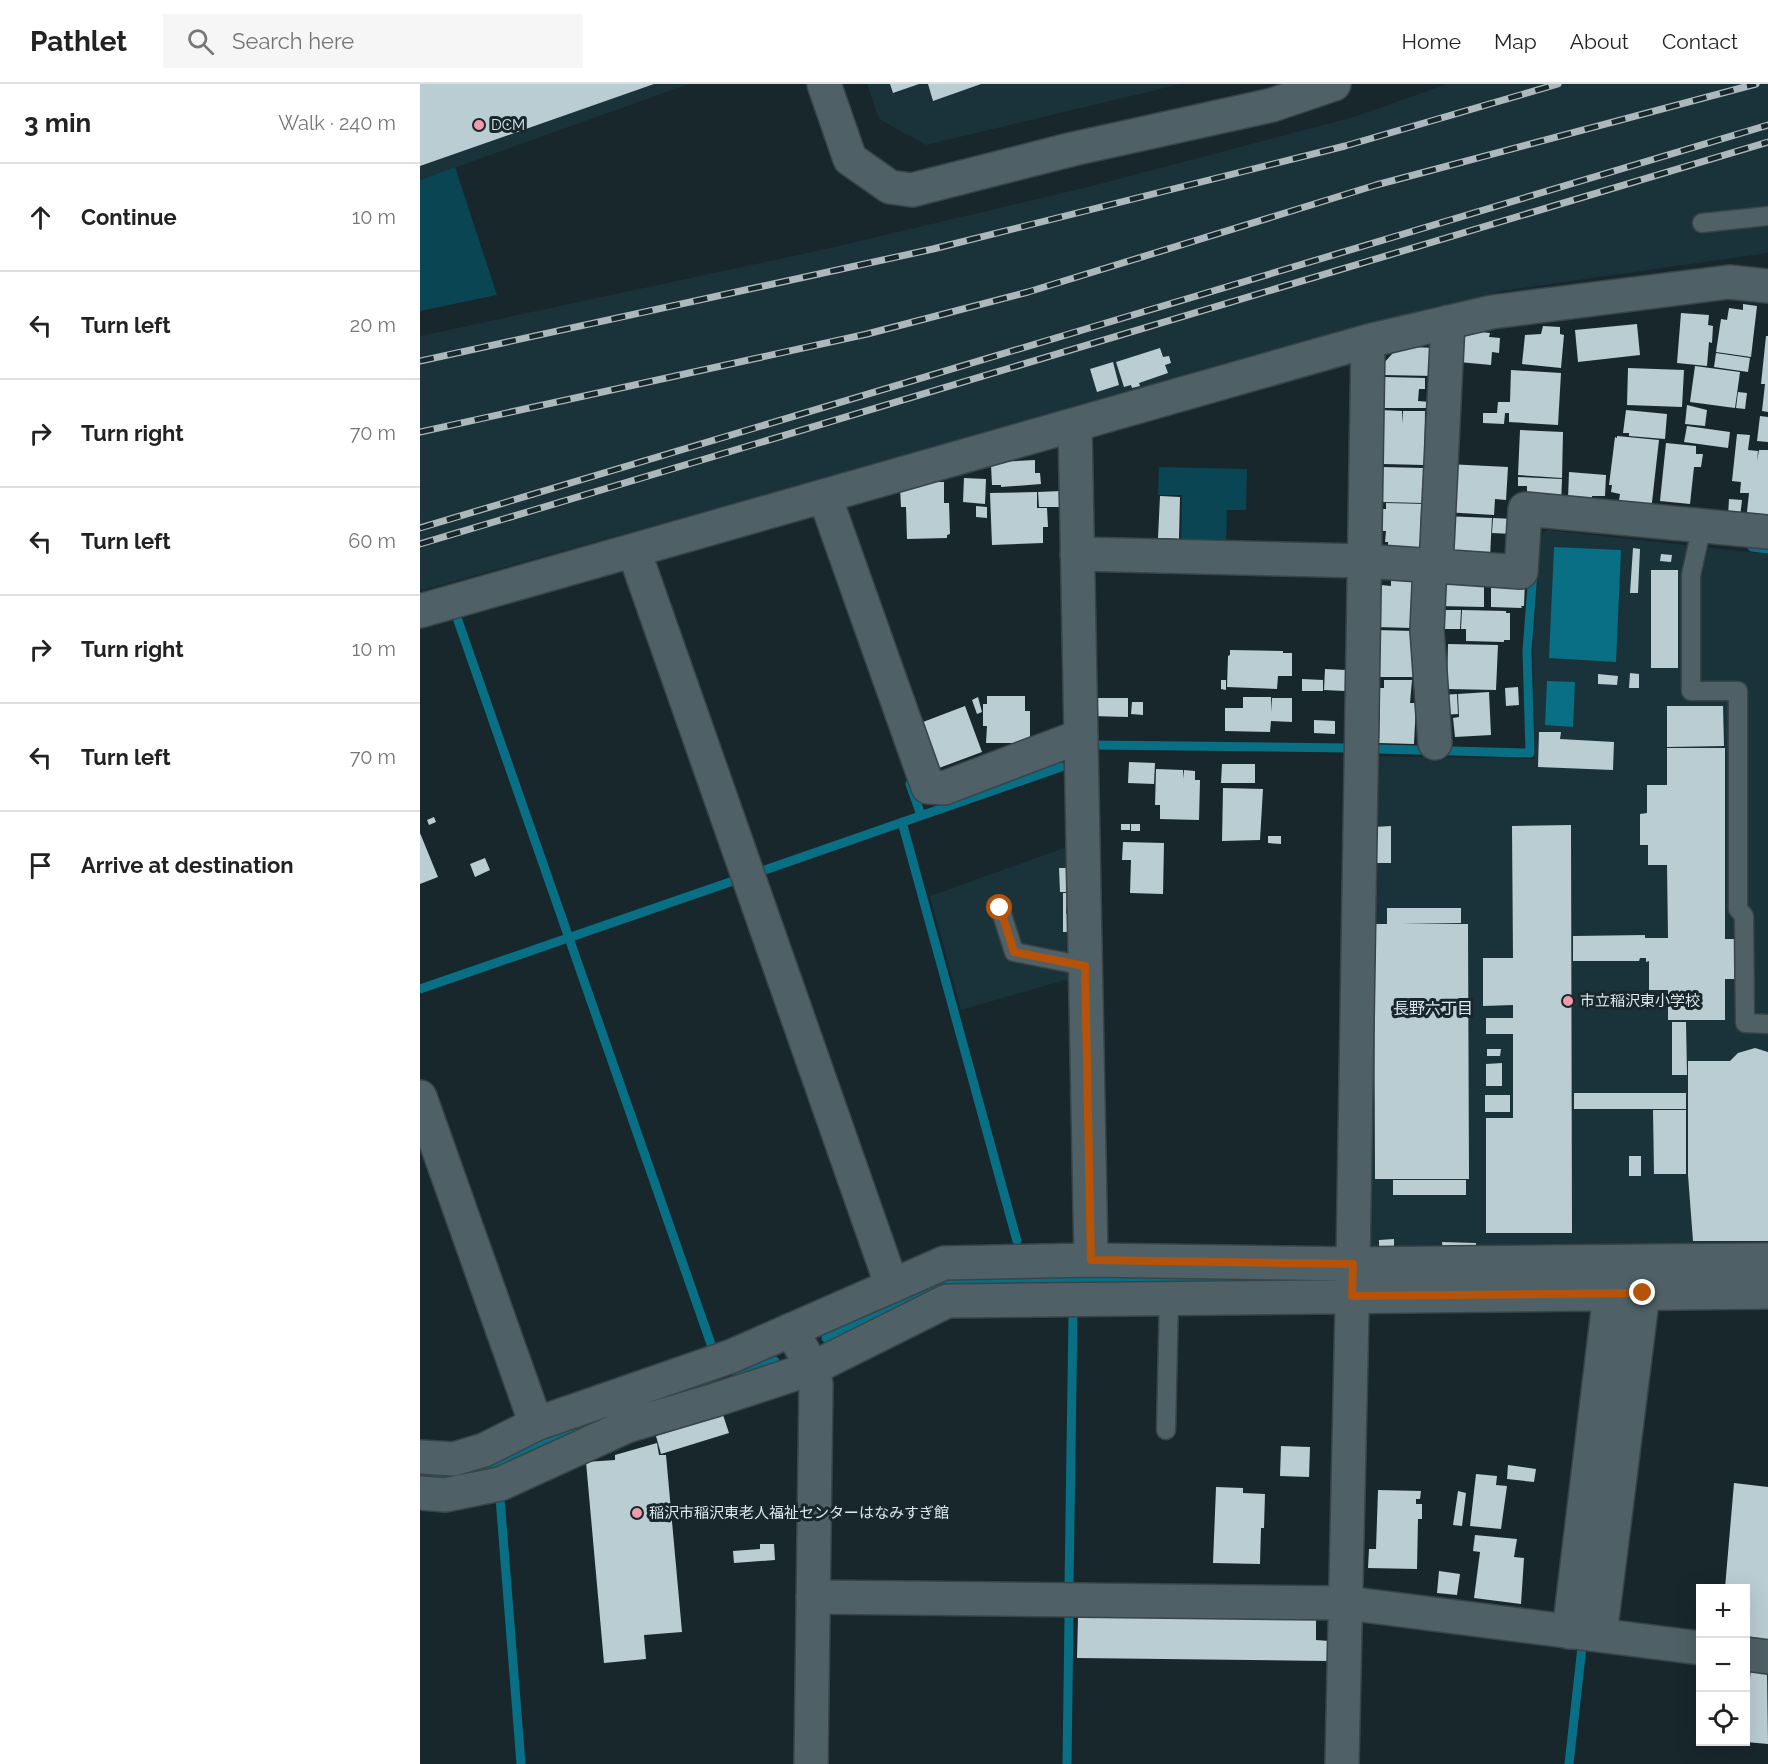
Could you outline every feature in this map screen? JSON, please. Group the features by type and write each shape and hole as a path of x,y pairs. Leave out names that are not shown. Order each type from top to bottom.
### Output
{"street":[{"path":"824,84 850,159 890,187 912,190 1073,149 1272,105 1334,84"},
{"path":"420,611 1368,341 1492,312 1729,282 1768,286"},
{"path":"1435,743 1427,630 1448,322"},
{"path":"1342,1764 1353,1264 1368,341"},
{"path":"1075,425 1091,1260"},
{"path":"825,496 928,787 944,789 1081,736"},
{"path":"1077,554 1364,561 1521,572 1526,509 1768,532"},
{"path":"634,551 892,1286"},
{"path":"420,1097 536,1424"},
{"path":"420,1457 454,1459 484,1450 536,1424 732,1356 944,1263 1091,1260 1353,1264 1768,1260"},
{"path":"420,1493 445,1495 500,1484 627,1426 813,1368 947,1300 1768,1292"},
{"path":"1585,1634 1643,1293"},
{"path":"1585,1634 1610,1294"},
{"path":"791,1330 813,1368 816,1384 811,1764"},
{"path":"813,1597 1346,1604 1696,1647"},
{"path":"1750,1655 1768,1657"}],"lane":[{"path":"1702,223 1768,216"},
{"path":"1702,526 1691,575 1691,691 1737,691 1738,909 1744,915 1745,1023 1768,1023"},
{"path":"1000,908 1014,952 1085,966"},
{"path":"1166,1430 1169,1298"}],"shaded area":[{"name":"DCM","path":"420,84 689,84 420,180"},
{"path":"867,84 1181,84 926,145 879,119"},
{"path":"1447,84 1768,84 1768,253 1502,291 1325,337 420,591 420,336 830,248 1088,187 1354,117"},
{"path":"455,167 497,295 420,311 420,180"},
{"path":"1159,467 1247,469 1246,510 1227,510 1226,548 1181,548 1182,495 1158,495"},
{"name":"市立稲沢東小学校","path":"1547,530 1768,554 1768,1251 1374,1252 1365,1242 1373,756 1535,759 1533,646 1540,536"},
{"path":"1554,547 1621,550 1616,662 1549,658"},
{"path":"1547,681 1575,682 1573,727 1545,725"},
{"path":"1067,847 1073,987 1065,980 961,1010 930,896"}],"building":[{"name":"DCM","path":"420,84 654,84 420,166"},
{"path":"890,84 919,84 893,93"},
{"path":"928,84 981,84 933,101"},
{"path":"1743,304 1757,306 1751,357 1716,352 1721,319 1727,320 1729,308 1743,310"},
{"path":"1681,313 1709,315 1708,325 1713,326 1707,366 1677,363"},
{"path":"1637,324 1640,355 1578,362 1575,330"},
{"path":"1543,326 1560,327 1560,334 1564,335 1561,368 1522,364 1525,335 1541,334"},
{"path":"1462,330 1490,333 1489,337 1500,338 1499,353 1492,352 1491,365 1459,362"},
{"path":"1766,336 1768,336 1768,412 1762,411 1765,384 1761,384"},
{"path":"1412,347 1435,348 1435,376 1383,375 1383,364 1393,353"},
{"path":"1160,348 1163,357 1169,356 1171,363 1165,365 1168,373 1139,383 1140,386 1124,387 1116,362"},
{"path":"1716,353 1750,358 1748,372 1714,367"},
{"path":"1113,362 1119,385 1097,392 1090,369"},
{"path":"1695,366 1740,372 1735,408 1690,402"},
{"path":"1628,368 1684,370 1682,407 1627,405"},
{"path":"1511,370 1561,373 1558,425 1509,422 1509,413 1505,413 1504,424 1483,423 1483,413 1497,413 1498,402 1510,402"},
{"path":"1385,377 1425,378 1425,389 1419,389 1418,401 1430,402 1430,408 1384,408"},
{"path":"1738,392 1747,393 1745,409 1736,408"},
{"path":"1687,405 1707,410 1705,426 1685,424"},
{"path":"1381,410 1402,411 1403,424 1403,411 1425,411 1424,465 1383,464 1384,423 1383,431 1380,431"},
{"path":"1626,410 1667,414 1665,439 1629,436 1629,433 1623,433"},
{"path":"1760,416 1768,417 1768,442 1757,441"},
{"path":"1687,426 1730,432 1728,448 1684,442"},
{"path":"1520,430 1563,432 1562,478 1518,475"},
{"path":"1737,434 1750,435 1748,450 1758,451 1757,461 1759,450 1768,450 1768,523 1746,521 1749,493 1740,493 1741,482 1732,481"},
{"path":"1615,437 1659,440 1651,511 1618,507 1620,494 1611,492 1612,485 1609,485"},
{"path":"1666,443 1696,446 1696,454 1703,454 1701,467 1694,467 1690,504 1660,501"},
{"path":"1035,460 1035,473 1040,473 1041,484 1001,487 1001,485 992,485 991,465 997,465 997,462"},
{"path":"1447,464 1508,467 1506,500 1495,499 1494,515 1444,512"},
{"path":"1381,467 1425,468 1424,503 1380,502"},
{"path":"1569,472 1606,475 1605,496 1592,496 1592,500 1568,499"},
{"path":"1518,477 1562,479 1561,504 1527,502 1527,486 1518,486"},
{"path":"964,478 986,479 985,504 963,502"},
{"path":"915,482 944,482 944,503 949,503 950,534 947,538 907,539 906,507 901,507 900,487"},
{"path":"1061,491 1061,507 1039,507 1038,492"},
{"path":"1037,492 1037,508 1047,508 1048,527 1043,527 1043,543 992,545 990,493"},
{"path":"1160,496 1180,497 1179,539 1158,538"},
{"path":"1729,499 1742,500 1740,517 1728,516"},
{"path":"1386,503 1427,504 1427,509 1421,509 1420,548 1388,547 1388,542 1385,542 1386,531 1381,531 1382,509 1386,509"},
{"path":"976,506 987,507 987,518 976,517"},
{"path":"1444,516 1492,518 1490,557 1442,554"},
{"path":"1493,518 1514,519 1513,534 1492,533"},
{"path":"1633,548 1640,549 1638,593 1630,593"},
{"path":"1661,554 1672,555 1671,562 1660,561"},
{"path":"1651,570 1678,570 1678,668 1651,668"},
{"path":"1435,574 1484,575 1484,607 1438,606"},
{"path":"1391,579 1416,579 1412,628 1376,627 1381,585 1391,586"},
{"path":"1491,580 1525,581 1524,606 1521,606 1522,608 1491,607"},
{"path":"1440,610 1461,610 1460,629 1439,629"},
{"path":"1462,610 1510,613 1510,640 1504,640 1504,642 1466,641 1466,629 1461,629"},
{"path":"1376,630 1414,631 1416,677 1375,677"},
{"path":"1448,644 1498,645 1496,690 1447,689"},
{"path":"1230,650 1292,653 1292,676 1278,676 1277,689 1227,687"},
{"path":"1325,669 1346,670 1345,691 1324,690"},
{"path":"1630,673 1639,674 1639,688 1629,688"},
{"path":"1598,674 1618,676 1617,685 1598,684"},
{"path":"1302,679 1323,680 1323,691 1302,691"},
{"path":"1221,680 1226,680 1226,690 1221,689"},
{"path":"1384,680 1412,680 1410,703 1416,703 1414,744 1379,743 1380,706 1376,706 1377,688 1384,688"},
{"path":"1518,687 1519,705 1506,706 1505,688"},
{"path":"1489,692 1491,735 1455,737 1453,718 1459,717 1458,694"},
{"path":"1457,694 1458,714 1441,715 1440,695"},
{"path":"987,696 1025,696 1025,711 1030,711 1030,739 1025,739 1025,743 986,743 987,726 983,726 983,704 987,704"},
{"path":"978,697 982,712 977,714 972,700"},
{"path":"1243,697 1271,697 1271,712 1272,698 1292,698 1292,722 1271,721 1270,732 1225,731 1225,708 1243,708"},
{"path":"1092,698 1128,698 1128,717 1091,716"},
{"path":"1132,702 1143,702 1143,715 1131,714"},
{"path":"965,706 982,752 939,768 923,722"},
{"path":"1667,706 1723,706 1724,746 1667,747"},
{"path":"1314,720 1335,721 1335,734 1314,733"},
{"path":"1539,732 1561,732 1560,739 1614,742 1613,770 1538,767"},
{"path":"1667,748 1725,748 1725,939 1736,939 1736,979 1725,979 1725,1020 1668,1020 1668,990 1649,990 1649,961 1646,962 1646,958 1640,958 1639,961 1573,961 1573,936 1645,935 1645,938 1668,938 1667,865 1648,865 1648,845 1640,845 1640,814 1647,813 1647,785 1667,785"},
{"path":"1129,762 1155,763 1154,784 1128,783"},
{"path":"1222,764 1255,764 1255,783 1221,783"},
{"path":"1156,769 1183,770 1184,779 1184,770 1195,771 1195,780 1200,780 1199,820 1160,819 1160,805 1155,805"},
{"path":"1223,788 1263,789 1260,840 1222,841"},
{"path":"434,817 436,822 429,825 427,820"},
{"path":"1121,824 1130,824 1130,830 1121,830"},
{"path":"1131,824 1140,824 1140,831 1131,831"},
{"path":"1571,825 1572,1233 1486,1233 1486,1118 1513,1118 1513,1034 1486,1034 1486,1018 1513,1018 1513,1005 1483,1006 1483,958 1513,958 1512,826"},
{"path":"1391,826 1391,863 1374,863 1374,827"},
{"path":"420,833 438,877 420,884"},
{"path":"1268,836 1281,836 1281,844 1268,843"},
{"path":"1123,842 1164,843 1163,894 1130,893 1131,860 1122,860"},
{"path":"485,858 490,870 475,877 470,864"},
{"path":"1059,868 1068,868 1068,892 1060,892"},
{"path":"1063,893 1067,893 1066,914 1071,914 1071,932 1063,932"},
{"path":"1387,908 1461,908 1461,923 1400,924 1468,924 1469,1179 1375,1179 1374,924 1387,924"},
{"path":"1672,1022 1686,1022 1687,1075 1672,1075"},
{"path":"1755,1048 1768,1052 1768,1241 1693,1241 1688,1175 1688,1061 1730,1061 1738,1053"},
{"path":"1487,1049 1501,1049 1500,1056 1487,1056"},
{"path":"1502,1063 1502,1086 1486,1086 1486,1064"},
{"path":"1574,1093 1686,1093 1686,1109 1574,1109"},
{"path":"1485,1095 1510,1095 1510,1112 1485,1112"},
{"path":"1653,1110 1686,1110 1686,1174 1654,1174"},
{"path":"1629,1156 1641,1156 1641,1176 1629,1176"},
{"path":"1393,1180 1466,1180 1466,1195 1393,1195"},
{"path":"1394,1239 1394,1250 1379,1250 1379,1240"},
{"path":"1442,1242 1476,1243 1476,1251 1443,1251"},
{"path":"723,1415 729,1433 661,1454 656,1436"},
{"path":"657,1443 659,1455 666,1455 682,1632 644,1635 646,1659 604,1663 586,1462 615,1460 615,1455"},
{"path":"1281,1446 1310,1447 1309,1477 1280,1476"},
{"path":"1508,1465 1536,1469 1534,1482 1507,1479"},
{"path":"1476,1474 1497,1476 1496,1485 1507,1486 1501,1529 1470,1526"},
{"path":"1734,1483 1768,1487 1768,1640 1750,1638 1750,1584 1725,1584"},
{"path":"1216,1487 1243,1488 1243,1493 1265,1494 1260,1564 1213,1563"},
{"path":"1378,1490 1421,1491 1420,1499 1416,1499 1416,1504 1422,1504 1422,1519 1418,1519 1417,1569 1368,1568 1369,1549 1376,1549"},
{"path":"1458,1491 1466,1493 1462,1526 1453,1525"},
{"path":"1475,1535 1517,1539 1514,1557 1524,1558 1521,1604 1474,1598 1480,1552 1473,1551"},
{"path":"760,1544 774,1544 775,1560 734,1563 733,1551 760,1549"},
{"path":"1439,1571 1460,1574 1457,1595 1437,1593"},
{"path":"1078,1617 1316,1620 1316,1640 1329,1641 1328,1661 1077,1658"},
{"path":"1751,1668 1767,1670 1768,1744 1750,1742"}],"waterway":[{"path":"1752,547 1768,549"},
{"path":"1378,749 1530,753 1527,651 1533,572"},
{"path":"455,612 712,1347"},
{"path":"1093,745 1348,748"},
{"path":"762,871 1061,767"},
{"path":"910,784 921,815"},
{"path":"902,822 1017,1241"},
{"path":"420,989 733,881"},
{"path":"826,1338 942,1284 1285,1279"},
{"path":"1069,1586 1073,1314"},
{"path":"737,1377 775,1361"},
{"path":"653,1400 692,1390"},
{"path":"420,1475 446,1477 480,1472 550,1438 595,1420"},
{"path":"500,1498 521,1764"},
{"path":"1067,1764 1069,1617"},
{"path":"1569,1764 1582,1647"}],"railway":[{"path":"420,361 933,249 1345,146 1558,84"},
{"path":"420,432 867,334 1028,292 1376,185 1756,84"},
{"path":"420,528 1768,125"},
{"path":"420,544 1768,142"}],"place":[{"name":"DCM","path":"479,125"},
{"name":"市立稲沢東小学校","path":"1568,1001"},
{"name":"稲沢市稲沢東老人福祉センターはなみすぎ館","path":"637,1513"}],"district":[{"name":"長野六丁目","path":"1433,1008"}],"route":[{"path":"1000,908 1014,952 1085,966 1091,1260 1353,1264 1352,1296 1643,1293"}]}
